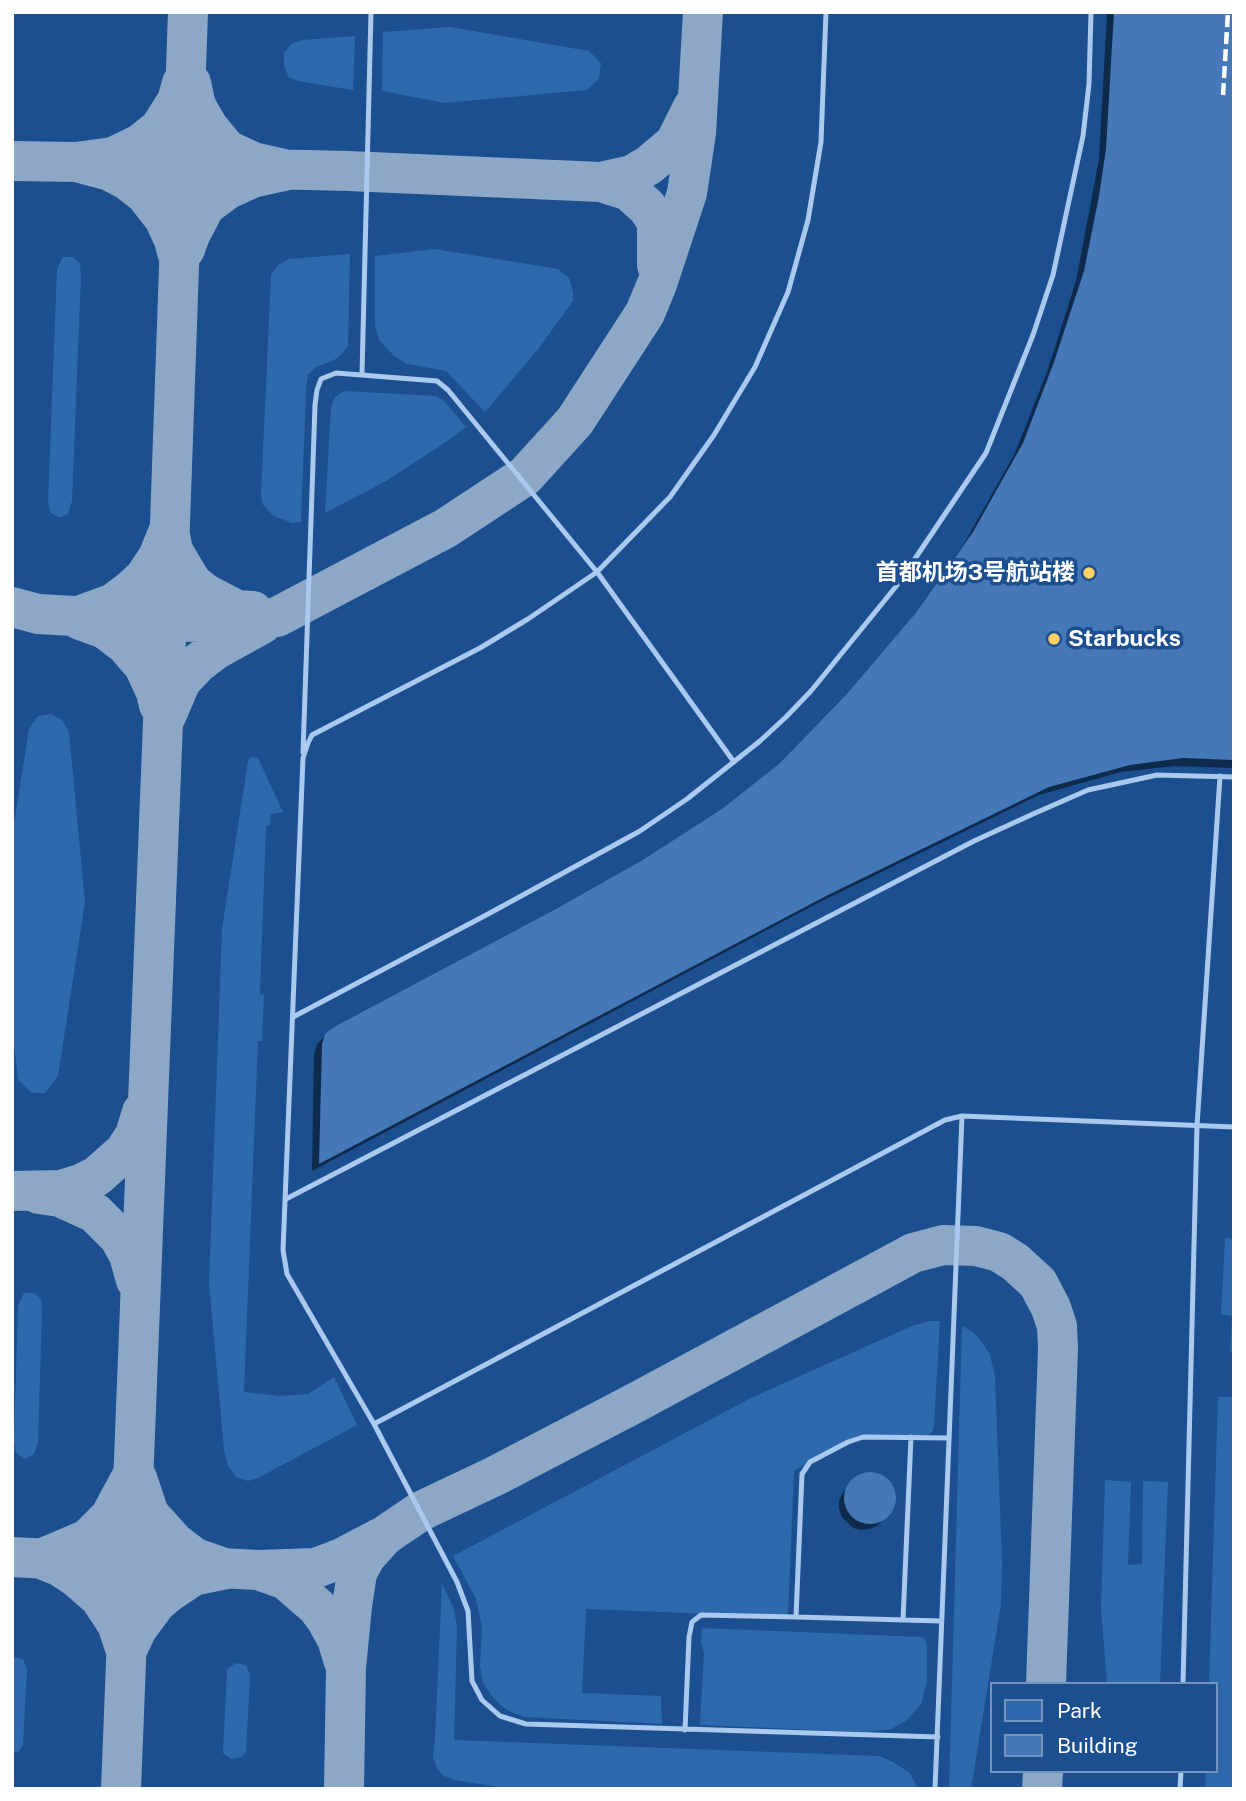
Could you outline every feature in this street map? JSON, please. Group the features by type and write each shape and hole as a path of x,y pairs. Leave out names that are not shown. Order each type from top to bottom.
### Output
{"lane":[{"path":"362,374 372,12"},
{"path":"303,758 312,735 481,648 597,572 670,497 714,435 755,367 788,292 808,220 821,142 826,12"},
{"path":"293,1017 640,831 687,799 786,718 898,584 986,453 1033,335 1053,275 1083,136 1089,84 1091,12"},
{"path":"734,762 597,572 448,390 437,381 362,374 336,373 321,379 317,390 283,1250 287,1275 374,1424 464,1597 470,1629 471,1681 482,1700 500,1716 526,1724 938,1738"},
{"path":"286,1199 1010,824 1088,790 1124,781 1157,775 1234,777"},
{"path":"1183,1682 1197,1126 1220,776"},
{"path":"935,1789 962,1116"},
{"path":"374,1424 945,1120 962,1116 1234,1127"},
{"path":"796,1617 802,1474 810,1462 863,1437 949,1438"},
{"path":"903,1620 911,1437"},
{"path":"685,1730 689,1637 692,1622 701,1615 942,1621"}],"green space":[{"path":"450,27 589,51 601,63 599,78 587,90 445,103 382,91 383,32"},
{"path":"355,36 353,90 289,78 284,65 284,53 291,44 303,40"},
{"path":"435,249 558,269 569,278 573,301 539,348 485,412 446,371 407,364 394,356 379,340 375,325 375,256"},
{"path":"350,254 348,346 341,355 316,367 308,375 301,522 292,523 274,516 263,505 261,495 271,275 278,265 289,259"},
{"path":"63,257 73,257 80,264 81,276 72,501 68,514 59,518 50,512 48,501 57,269"},
{"path":"344,391 436,396 443,400 466,427 386,481 325,513 331,407 335,397"},
{"path":"51,714 62,720 69,732 85,902 58,1076 45,1093 32,1093 18,1080 12,1024 12,836 29,729 38,716"},
{"path":"250,757 258,758 283,812 271,814 270,825 266,826 260,994 264,995 262,1041 258,1041 244,1392 279,1396 308,1394 334,1377 357,1425 248,1481 236,1477 228,1466 224,1450 209,1283 222,929"},
{"path":"1225,1238 1234,1239 1234,1352 1230,1352 1232,1316 1221,1314"},
{"path":"24,1293 35,1293 41,1299 42,1311 38,1442 34,1454 25,1459 16,1453 14,1442 18,1305"},
{"path":"940,1321 933,1431 923,1436 859,1435 794,1471 788,1617 586,1609 582,1693 661,1696 662,1724 524,1717 507,1710 494,1699 483,1683 480,1666 482,1627 476,1599 453,1556 753,1397 912,1326"},
{"path":"962,1326 973,1332 982,1342 990,1355 995,1376 1002,1562 1001,1604 971,1789 949,1789"},
{"path":"1218,1397 1234,1397 1234,1789 1205,1789 1206,1773 1218,1773 1218,1682 1209,1682"},
{"path":"1105,1480 1131,1482 1128,1565 1142,1564 1143,1481 1168,1482 1160,1682 1107,1682 1101,1608"},
{"path":"442,1584 454,1609 457,1628 454,1740 879,1756 910,1773 918,1789 512,1789 454,1780 442,1775 433,1757"},
{"path":"702,1628 922,1637 927,1647 927,1681 921,1704 906,1721 891,1729 866,1732 700,1725 704,1652 701,1643"},
{"path":"13,1657 23,1659 27,1669 23,1746 18,1752 12,1753"},
{"path":"236,1663 246,1665 250,1675 246,1752 241,1757 231,1759 223,1753 227,1669"}],"building":[{"name":"首都机场3号航站楼","path":"1114,12 1234,12 1234,760 1183,758 1130,765 1049,787 826,896 319,1164 322,1044 325,1034 641,861 722,809 779,764 846,695 914,615 973,532 1023,443 1054,362 1084,271 1106,149"},
{"path":"870,1472 880,1474 888,1480 894,1488 894,1508 888,1516 880,1522 870,1524 860,1522 852,1516 846,1508 844,1498 846,1488 852,1480 860,1474"}],"taxiway":[{"path":"121,1789 188,12"},
{"path":"12,607 38,614 166,621 237,623 277,617 446,528 525,476 575,421 645,313 657,284 687,193 696,133 703,12"},
{"path":"177,252 164,218 145,194 110,171 76,162 113,157 140,144 160,128 177,101 182,83"},
{"path":"185,249 205,206 228,189 252,178 288,170 253,162 227,150 208,127 196,106 191,83"},
{"path":"601,182 632,175 649,165 675,143 693,107"},
{"path":"12,161 601,182 629,191 647,207 657,222 657,265"},
{"path":"81,615 114,603 144,578 158,557 169,530 173,551 192,583 206,594 237,610 253,611"},
{"path":"80,620 105,629 125,644 144,666 159,705"},
{"path":"166,716 181,681 198,663 215,650 262,624"},
{"path":"12,1191 61,1190 97,1176 124,1152 135,1135 142,1112"},
{"path":"39,1194 60,1197 95,1213 119,1237 129,1255 136,1280"},
{"path":"12,1557 258,1570 316,1568 384,1536 421,1511 635,1403 913,1253 943,1245 976,1246 999,1252 1015,1262 1038,1283 1057,1326 1046,1682"},
{"path":"125,1648 117,1624 100,1598 61,1567 41,1559 88,1539 110,1517 132,1476"},
{"path":"128,1648 137,1629 156,1603 169,1592 193,1576 227,1569 195,1558 175,1543 149,1514 137,1478"},
{"path":"344,1789 346,1668 357,1573 366,1556 384,1536"},
{"path":"258,1570 286,1580 317,1607 337,1639 344,1662"},
{"path":"1042,1789 1043,1773"}],"railway":[{"path":"1223,95 1228,12"}],"place":[{"name":"首都机场3号航站楼","path":"1089,573"},
{"name":"Starbucks","path":"1054,639"}]}
